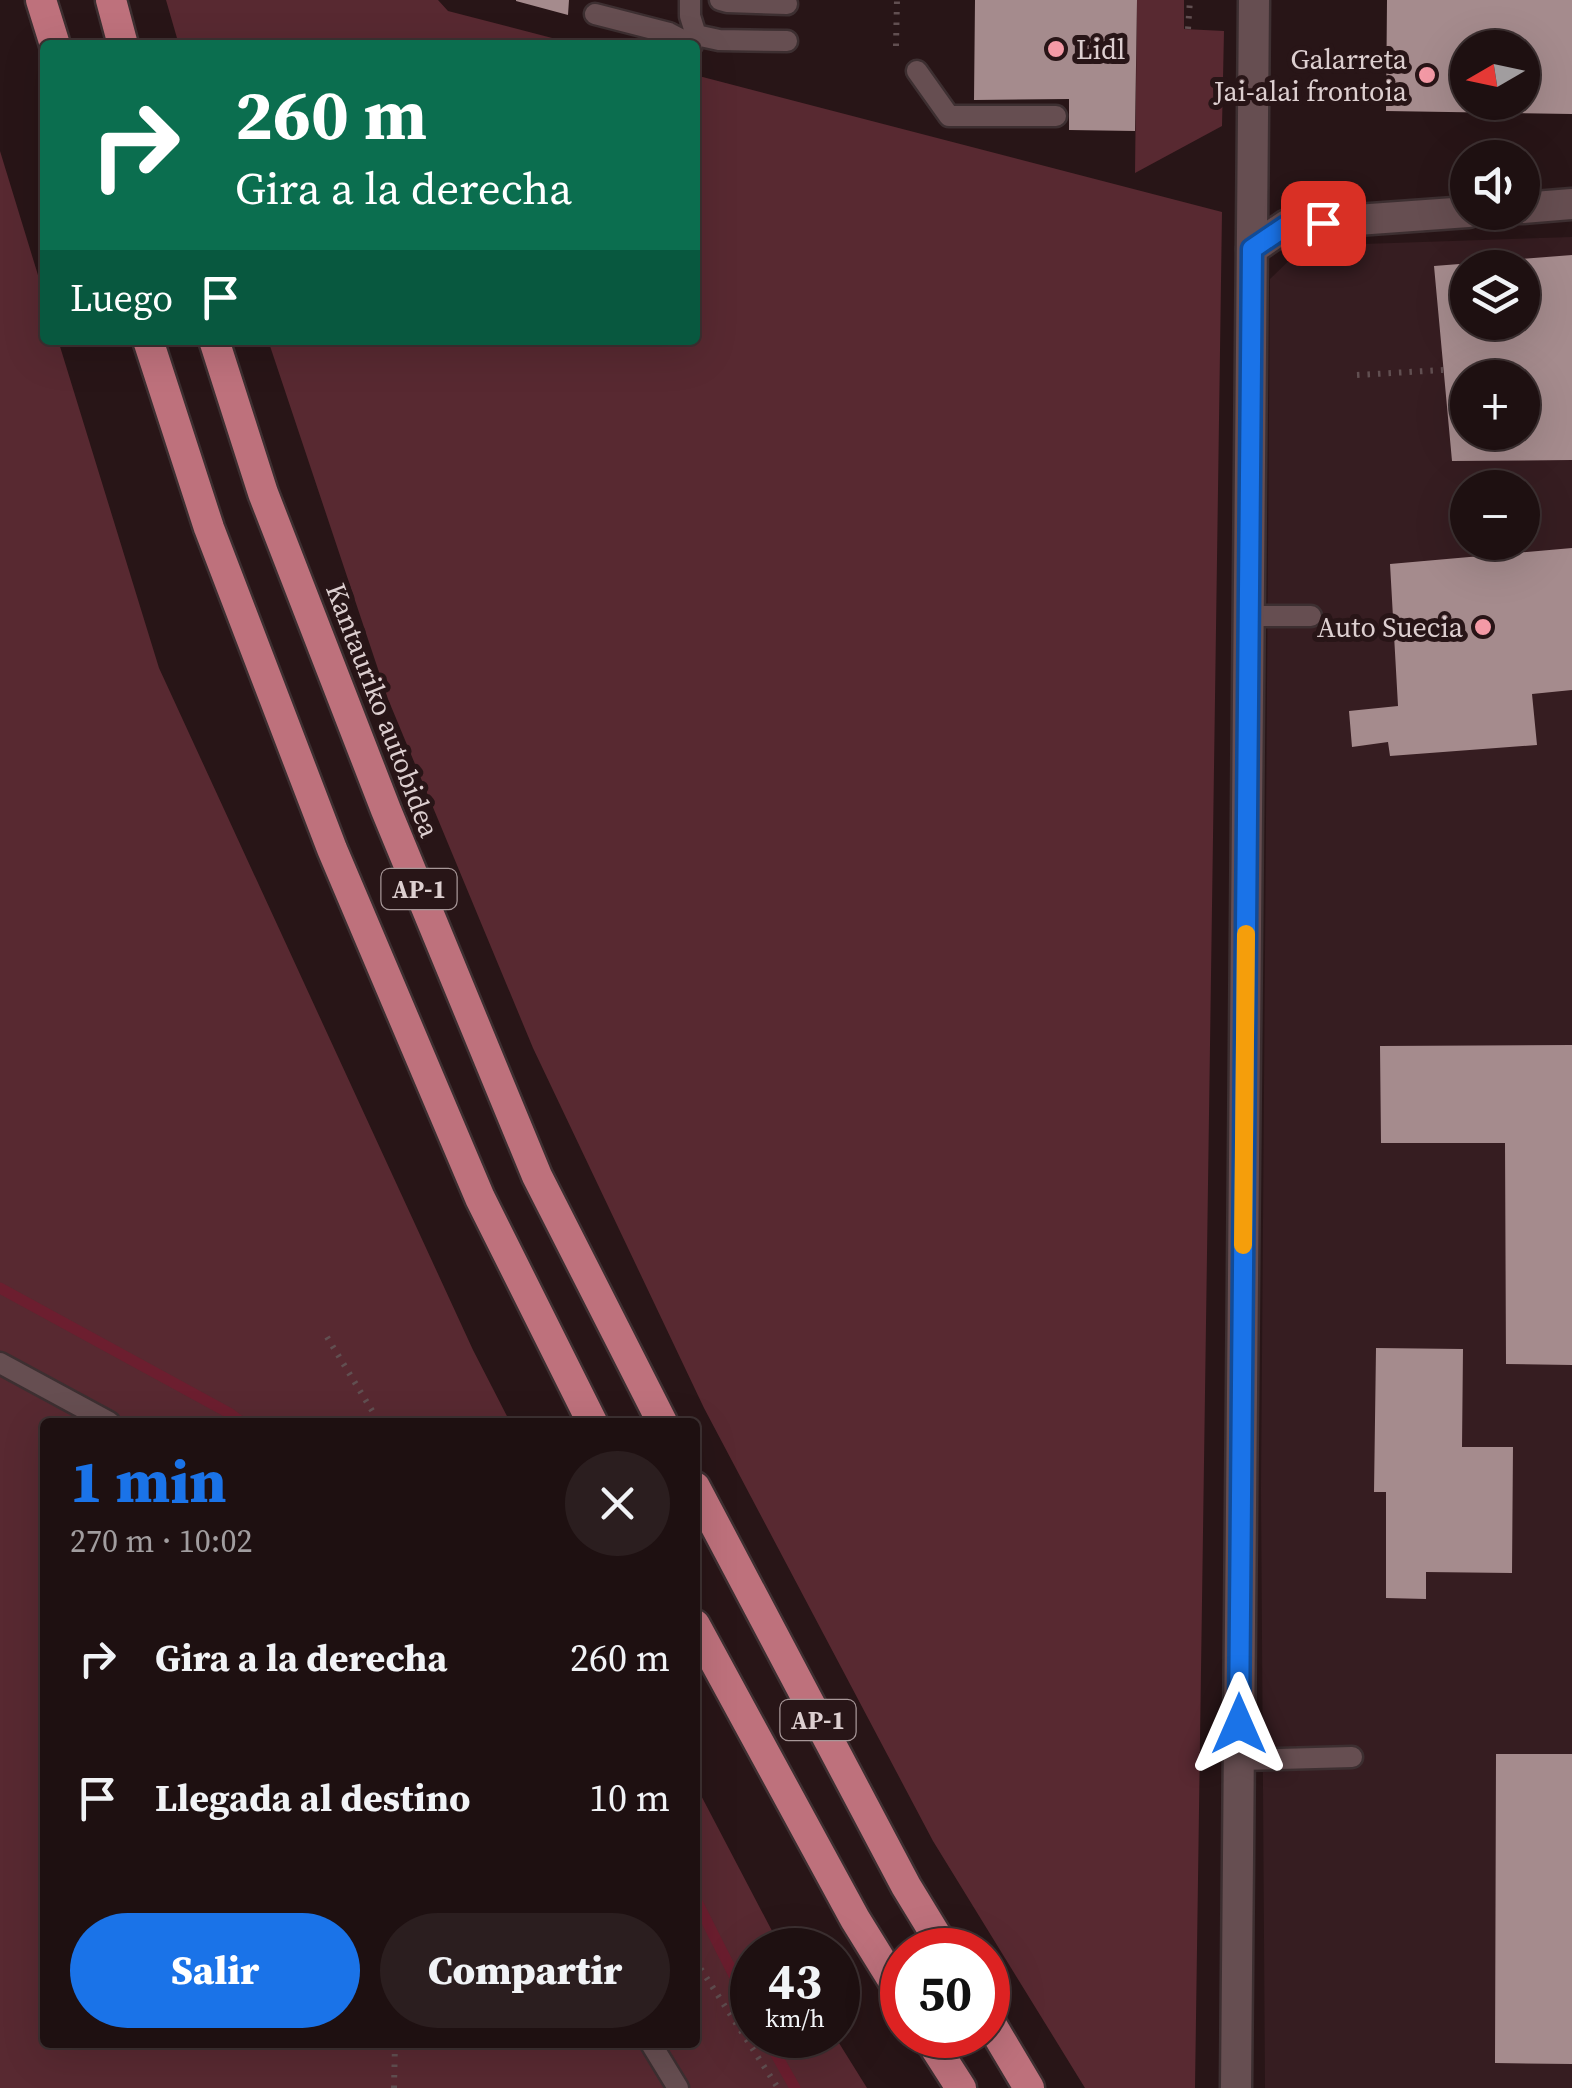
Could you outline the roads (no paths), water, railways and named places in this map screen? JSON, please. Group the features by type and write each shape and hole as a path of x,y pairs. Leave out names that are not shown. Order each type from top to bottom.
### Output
{"highway":[{"path":"41,0 53,40"},
{"path":"111,0 122,40"},
{"name":"AP-1","path":"150,345 209,528 332,849 480,1198 590,1418"},
{"name":"Kantauriko autobidea","path":"216,345 270,512 386,810 507,1103 538,1176 660,1418"},
{"name":"AP-1","path":"700,1496 932,1928"},
{"name":"AP-1","path":"700,1634 880,1959"},
{"path":"1010,2055 1030,2088"},
{"path":"941,2058 960,2088"}],"main road":[{"path":"1236,2088 1254,0"},
{"path":"1540,207 1572,204"},
{"path":"1252,249 1286,226 1450,213"}],"lane":[{"path":"690,0 696,35 791,47 700,46"},
{"path":"720,0 787,4"},
{"path":"595,14 682,40"},
{"path":"917,70 948,116 1056,116"},
{"path":"1249,616 1311,616"},
{"path":"0,1363 102,1418"},
{"path":"1239,1760 1352,1756"},
{"path":"654,2048 678,2088"}],"waterway":[{"path":"0,1288 236,1418"},
{"path":"700,1908 730,1967"},
{"path":"778,2058 795,2088"}],"place":[{"name":"Lidl","path":"1056,49"},
{"name":"Galarreta Jai-alai frontoia","path":"1427,75"},
{"name":"Auto Suecia","path":"1483,627"}]}
